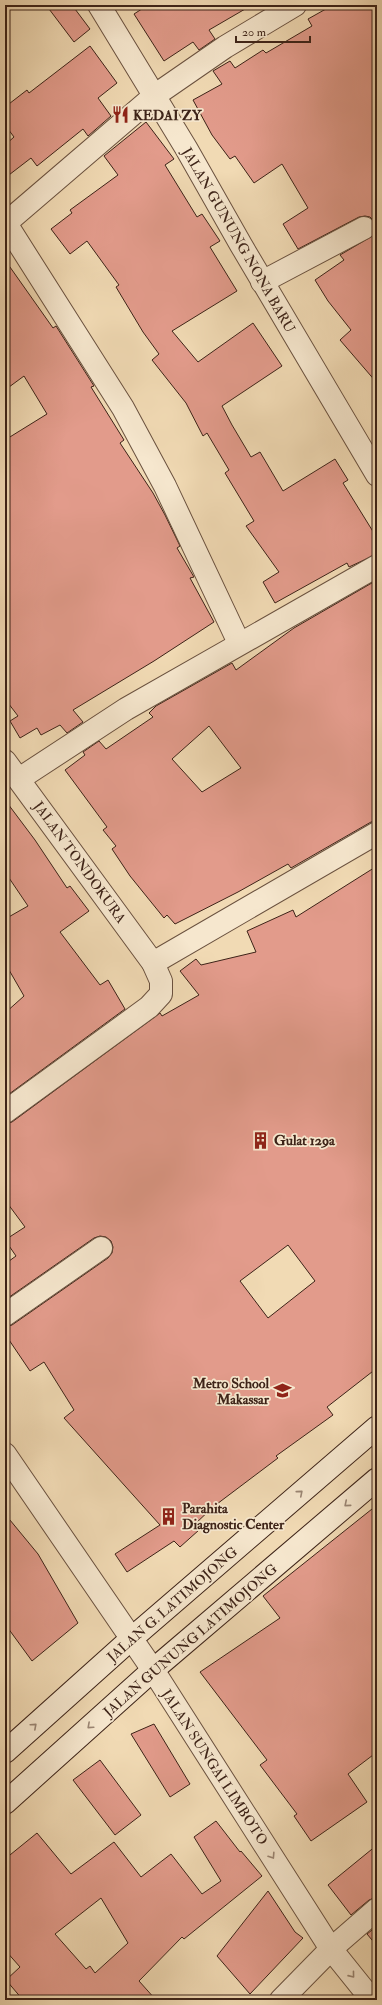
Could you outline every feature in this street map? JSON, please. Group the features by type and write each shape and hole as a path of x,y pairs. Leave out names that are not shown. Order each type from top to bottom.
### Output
{"street":[{"name":"JALAN GUNUNG NONA BARU","path":"99,5 186,148 262,282 377,475"},
{"path":"239,643 165,486 123,408 6,223 154,96 225,47 295,5"},
{"path":"262,282 364,228"},
{"path":"19,779 126,708 377,566"},
{"name":"JALAN TONDOKURA","path":"5,761 153,963 161,981 161,994 149,1007 5,1112"},
{"path":"153,963 377,833"},
{"path":"5,1315 101,1248"},
{"name":"JALAN G. LATIMOJONG","path":"5,1752 131,1639 377,1427"},
{"name":"JALAN SUNGAI LIMBOTO","path":"5,1454 153,1670 331,1950 372,2000"},
{"name":"JALAN GUNUNG LATIMOJONG","path":"5,1803 153,1670 377,1478"},
{"path":"281,2000 331,1950 377,1909"}],"building":[{"path":"46,5 72,5 90,29 74,42"},
{"path":"148,5 252,5 209,30 215,39 199,50 193,42 164,61 134,14"},
{"path":"333,5 377,5 377,383 340,340 351,330 328,301 315,280 344,260 340,255 374,235 376,229 375,222 370,217 359,217 298,249 283,224 308,208 282,164 254,183 235,156 230,159 212,135 193,100 222,84 213,71 230,61 235,68 263,50 266,53 312,26 308,19"},
{"path":"90,46 117,83 98,98 111,116 88,136 83,129 37,166 31,158 5,178 5,145 14,137 5,125 5,107 27,90 29,93"},
{"path":"146,122 174,159 165,165 197,217 202,214 220,241 210,247 237,291 172,331 198,362 253,323 282,366 222,406 232,425 251,457 260,452 283,491 335,459 348,480 343,483 377,538 377,554 349,567 347,563 275,603 263,582 279,572 246,526 254,521 225,473 229,470 207,433 203,436 186,403 152,360 159,354 143,332 116,287 119,285 87,241 70,254 51,229 72,213 70,210 118,175 104,156"},
{"path":"5,260 53,328 56,326 94,386 91,387 124,440 120,443 153,493 165,515 180,546 177,548 194,577 190,578 214,622 154,661 73,710 83,722 67,733 60,725 41,735 37,728 20,738 10,721 18,716 5,699 5,440 47,414 24,376 5,390"},
{"path":"377,580 377,821 371,822 291,868 288,864 238,892 175,924 167,915 164,918 130,876 112,849 116,846 103,830 107,827 65,770 85,755 83,752 99,741 106,749 153,717 149,713 156,706 232,663 236,670 294,628","holes":["209,726 241,768 202,792 172,759"]},
{"path":"5,800 35,840 67,888 70,886 89,911 60,932 100,985 108,980 125,1009 5,1097 5,1013 24,996 5,963 5,919 28,906 5,872"},
{"path":"377,866 377,1368 327,1407 333,1415 276,1456 278,1458 213,1507 194,1525 199,1530 180,1547 174,1541 127,1572 115,1554 160,1525 64,1418 74,1410 44,1362 30,1371 5,1334 5,1327 12,1325 108,1258 112,1253 113,1247 111,1241 106,1237 100,1236 94,1238 5,1300 5,1264 16,1256 5,1240 25,1227 5,1200 5,1124 12,1122 160,1013 162,1016 199,995 180,971 196,959 201,965 256,952 247,931 293,910 296,917","holes":["288,1245 315,1281 268,1318 240,1281"]},
{"path":"377,1505 377,1752 348,1774 367,1802 311,1841 294,1816 297,1814 260,1765 267,1760 200,1672 280,1618 263,1596"},
{"path":"5,1514 38,1554 78,1623 32,1661 5,1624"},
{"path":"154,1724 190,1784 170,1797 131,1734"},
{"path":"100,1760 141,1815 115,1835 73,1780"},
{"path":"216,1821 240,1852 241,1851 262,1876 184,1939 182,1937 139,1981 156,2000 23,2000 6,1980 20,1967 5,1950 5,1859 37,1833 71,1874 114,1842 141,1877 171,1854 202,1894 221,1881 194,1837","holes":["101,1898 128,1943 95,1973 90,1966 86,1969 55,1934"]},
{"path":"377,1845 377,1897 369,1900 351,1915 328,1885"},
{"path":"268,1891 295,1932 303,1938 250,1994 217,1956"},
{"path":"377,1926 377,1946 367,1934"}],"place":[{"name":"KEDAI ZY","path":"120,115"},
{"name":"Gulat 129a","path":"261,1140"},
{"name":"Metro School Makassar","path":"282,1391"},
{"name":"Parahita Diagnostic Center","path":"169,1516"}]}
